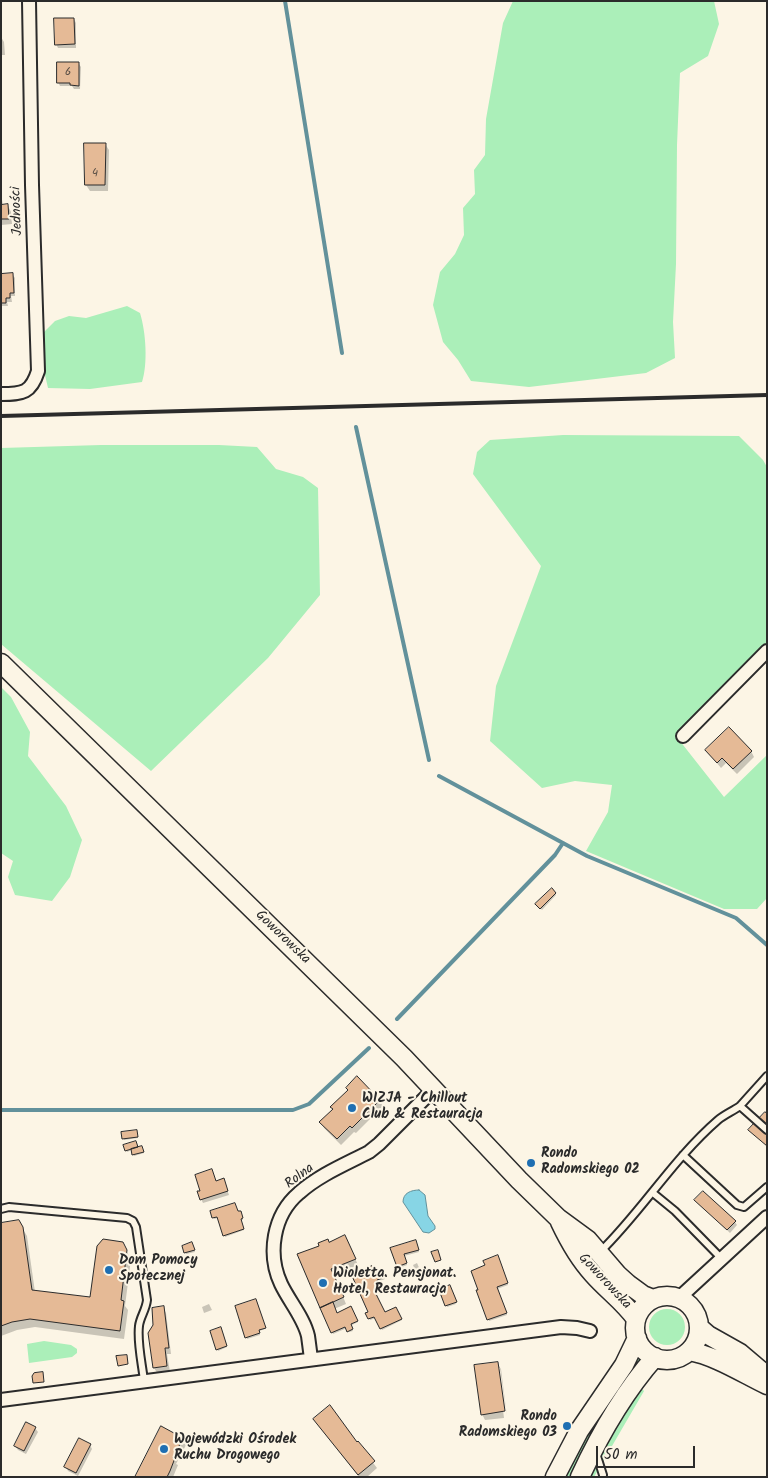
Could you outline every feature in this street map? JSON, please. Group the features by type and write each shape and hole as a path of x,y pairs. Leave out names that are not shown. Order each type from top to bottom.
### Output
{"main road":[{"name":"Goworowska","path":"1,663 404,1058 503,1164 558,1218 588,1240 628,1284 643,1295 653,1299"},
{"name":"Goworowska","path":"558,1218 574,1251 592,1274 629,1309 636,1319"},
{"path":"662,1296 680,1298 688,1303 698,1318 700,1328 695,1344 689,1351 673,1359 664,1360 647,1353 637,1338 636,1319 640,1310 653,1299 662,1296"},
{"path":"700,1328 708,1335 740,1353 767,1376"},
{"path":"555,1477 579,1431 624,1365 637,1338"},
{"path":"689,1351 712,1357 767,1385"},
{"path":"580,1477 611,1419 655,1357"}],"street":[{"name":"Jedności","path":"1,394 19,394 28,390 34,383 38,371 29,1"},
{"path":"683,736 767,651"},
{"name":"Rolna","path":"310,1359 308,1335 280,1283 275,1265 274,1238 281,1217 290,1202 301,1191 369,1152 434,1089"},
{"path":"680,1298 767,1217"},
{"path":"1,1400 560,1327 590,1331"}],"lane":[{"path":"599,1253 619,1233 683,1155 719,1119 740,1106 767,1076"},
{"path":"740,1106 767,1130"},
{"path":"683,1155 737,1205 744,1207 767,1187"},
{"path":"653,1193 675,1211 721,1258"},
{"path":"1,1209 9,1207 127,1218 133,1221 136,1227 147,1300 138,1333 144,1381"},
{"path":"595,1448 597,1461 603,1475"}],"green space":[{"path":"513,1 714,1 719,24 708,56 680,73 673,322 675,358 646,373 529,387 471,381 458,360 443,342 433,305 440,272 455,254 464,235 463,208 475,194 474,170 485,155 486,119 503,23"},
{"path":"127,306 140,313 142,321 146,357 142,382 90,389 48,388 45,375 44,332 55,321 69,316 86,318"},
{"path":"563,435 739,436 763,460 767,467 767,644 676,736 724,797 767,755 767,898 757,909 724,909 586,851 608,812 612,785 575,781 542,788 490,741 496,686 541,566 473,474 477,452 490,440"},
{"path":"101,445 219,445 257,447 276,469 303,477 318,488 320,595 268,658 151,771 1,644 1,448"},
{"path":"1,687 11,697 30,732 28,756 66,806 82,840 70,877 52,901 15,895 8,877 13,861 1,853"},
{"path":"667,1309 674,1310 680,1314 684,1320 684,1334 680,1340 674,1344 667,1345 660,1344 654,1340 650,1334 649,1327 650,1320 654,1314 660,1310"},
{"path":"44,1341 71,1345 77,1349 77,1353 72,1357 29,1363 27,1344"},
{"path":"637,1356 643,1360 573,1477 563,1477 581,1442"},
{"path":"640,1387 644,1391 594,1477 589,1477"}],"water":[{"path":"419,1190 425,1195 428,1216 435,1226 435,1229 429,1233 423,1232 403,1202 404,1196 408,1193"}],"building":[{"path":"54,18 74,18 75,44 55,45"},
{"path":"57,62 79,62 79,86 70,85 70,83 57,83"},
{"path":"84,143 106,143 105,185 85,185"},
{"path":"8,204 9,219 1,219 1,205"},
{"path":"13,273 14,293 10,293 10,298 6,298 6,303 1,303 1,274"},
{"path":"729,727 752,751 733,769 722,758 717,763 705,750"},
{"path":"552,888 556,893 540,909 535,904"},
{"name":"WIZJA - Chillout Club & Restauracja","path":"357,1076 380,1100 352,1128 350,1126 337,1139 319,1122 333,1109 330,1107 348,1090 346,1088"},
{"path":"765,1112 767,1113 767,1146 748,1130"},
{"path":"137,1130 138,1137 122,1139 121,1132"},
{"path":"136,1141 138,1147 125,1151 123,1145"},
{"path":"142,1146 144,1152 132,1155 131,1149"},
{"path":"212,1169 216,1181 224,1178 228,1191 200,1200 197,1191 200,1191 195,1175"},
{"path":"703,1191 736,1221 727,1230 694,1200"},
{"path":"235,1203 238,1211 241,1211 244,1229 223,1236 217,1217 212,1218 210,1211"},
{"name":"Dom Pomocy Społecznej","path":"19,1220 23,1227 32,1290 90,1297 97,1246 103,1239 123,1242 127,1250 121,1300 124,1301 120,1331 30,1319 1,1326 1,1223"},
{"name":"Wioletta. Pensjonat. Hotel, Restauracja","path":"345,1235 356,1259 331,1269 344,1297 320,1308 297,1254 319,1246 318,1243 328,1239 329,1242"},
{"path":"416,1240 419,1250 404,1254 407,1263 397,1267 390,1248"},
{"path":"192,1242 195,1250 184,1253 182,1246"},
{"path":"438,1250 441,1260 435,1262 431,1252"},
{"path":"498,1255 508,1283 497,1287 507,1313 487,1320 471,1271 485,1265 483,1261"},
{"path":"372,1266 375,1273 382,1270 385,1277 377,1280 381,1289 375,1292 385,1312 396,1307 402,1319 380,1329 374,1317 368,1319 365,1313 368,1312 352,1276"},
{"path":"450,1285 457,1302 445,1306 439,1290"},
{"path":"256,1299 266,1328 259,1330 260,1333 245,1338 235,1306"},
{"path":"333,1302 337,1313 351,1306 358,1321 351,1324 353,1329 347,1332 345,1327 331,1333 320,1308"},
{"path":"164,1306 169,1348 165,1348 167,1366 153,1368 148,1333 153,1325 152,1308"},
{"path":"221,1327 227,1346 216,1350 210,1331"},
{"path":"127,1355 128,1364 118,1366 116,1356"},
{"path":"498,1362 505,1411 481,1415 474,1365"},
{"path":"43,1372 44,1382 33,1383 32,1376 34,1373"},
{"path":"330,1405 357,1442 375,1461 358,1475 313,1419"},
{"path":"26,1422 36,1427 24,1451 14,1446"},
{"name":"Wojewódzki Ośrodek Ruchu Drogowego","path":"161,1426 183,1438 173,1458 175,1458 167,1477 135,1477"},
{"path":"79,1438 91,1444 76,1473 64,1467"}],"waterway":[{"path":"285,1 342,353"},
{"path":"356,427 429,760"},
{"path":"439,776 587,856 736,918 767,945"},
{"path":"397,1019 555,855 563,843"},
{"path":"1,1110 293,1110 309,1104 369,1048"}],"railway":[{"path":"1,416 767,395"}],"place":[{"name":"WIZJA - Chillout Club & Restauracja","path":"352,1108"},
{"name":"Rondo Radomskiego 02","path":"531,1163"},
{"name":"Dom Pomocy Społecznej","path":"109,1270"},
{"name":"Wioletta. Pensjonat. Hotel, Restauracja","path":"323,1283"},
{"name":"Rondo Radomskiego 03","path":"567,1426"},
{"name":"Wojewódzki Ośrodek Ruchu Drogowego","path":"164,1449"}]}
